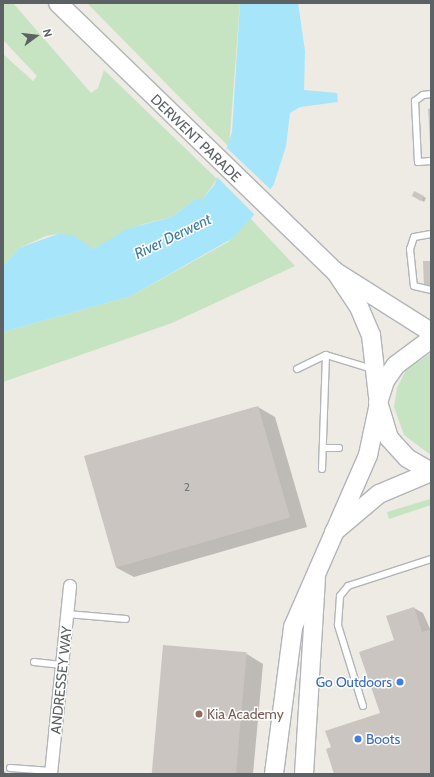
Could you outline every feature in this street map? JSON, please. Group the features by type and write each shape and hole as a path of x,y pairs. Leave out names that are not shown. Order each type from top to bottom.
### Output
{"street":[{"name":"DERWENT PARADE","path":"58,3 332,268 366,322 376,370 378,402"},
{"name":"DERWENT PARADE","path":"332,268 360,283 403,316 431,332"},
{"path":"274,774 294,627 316,571 368,455 378,402 403,357 431,339"},
{"path":"378,402 383,426 396,447 413,463 431,472"},
{"path":"333,533 380,494 431,472"},
{"path":"304,774 316,571"},
{"name":"ANDRESSEY WAY","path":"51,773 70,586"}],"lane":[{"path":"429,94 415,101 418,162 431,161"},
{"path":"429,234 414,237 410,249 414,286 431,290"},
{"path":"296,369 326,355 376,370"},
{"path":"322,469 326,355"},
{"path":"323,448 339,448"},
{"path":"363,706 338,625 340,596 348,586 431,559"},
{"path":"67,614 126,619"},
{"path":"34,662 62,665"},
{"path":"10,768 51,773"}],"green space":[{"path":"3,3 13,3 91,93 98,88 104,70 217,179 203,199 195,199 172,217 140,225 93,249 58,234 46,236 19,248 3,266 3,54 33,81 37,76 3,40"},
{"path":"87,3 240,3 229,147 199,117"},
{"path":"251,219 295,266 172,323 3,382 3,332 131,296 228,242"},
{"path":"431,353 431,455 404,435 394,407 397,388 406,370"},
{"path":"430,499 431,505 389,519 387,512"}],"water":[{"name":"River Derwent","path":"240,3 298,3 305,51 304,90 337,93 338,102 300,107 290,113 286,146 274,184 251,219 233,238 131,296 3,332 3,266 19,248 58,234 73,235 93,249 127,229 172,217 195,199 203,199 215,184 232,132"}],"pier":[{"path":"227,148 272,191 256,216 216,176"}],"building":[{"path":"431,108 431,142 430,142 428,109"},
{"path":"414,191 424,196 421,201 412,196"},
{"path":"423,261 431,261 431,287 424,288"},
{"path":"258,406 290,518 116,567 84,456"},
{"name":"Go Outdoors","path":"414,607 422,632 431,629 431,774 334,774 326,749 331,747 325,731 380,713 359,652 394,640 386,616"},
{"name":"Kia Academy","path":"163,645 247,652 236,774 152,774"}],"place":[{"name":"Go Outdoors","path":"400,682"},
{"name":"Kia Academy","path":"199,714"},
{"name":"Boots","path":"358,739"}]}
